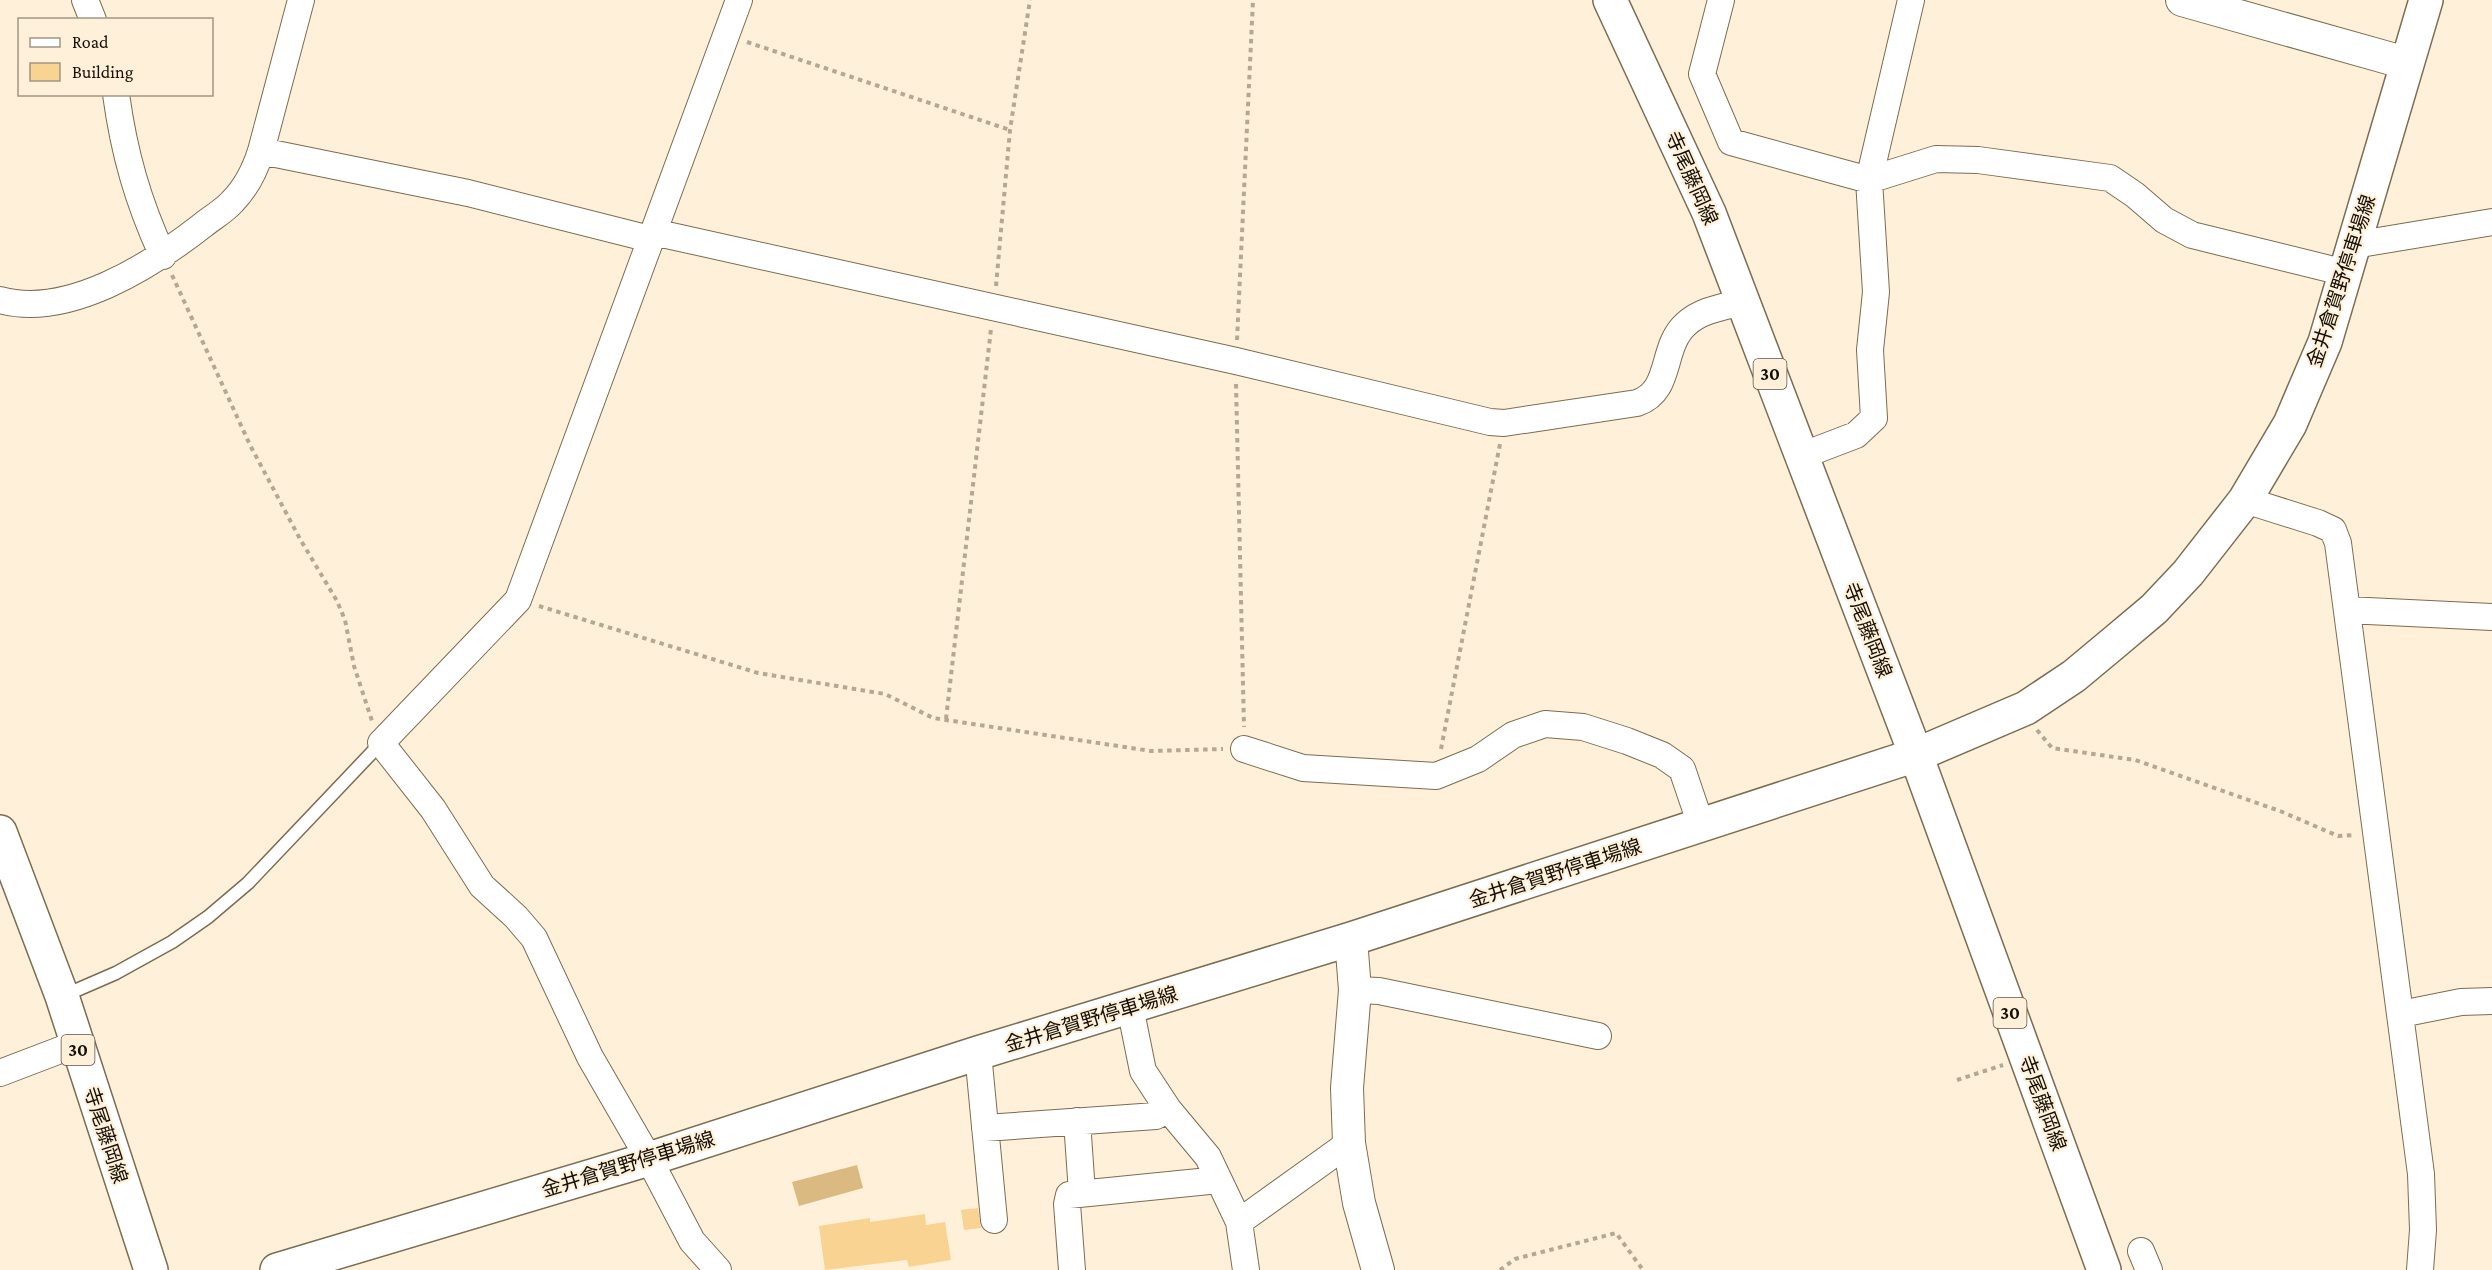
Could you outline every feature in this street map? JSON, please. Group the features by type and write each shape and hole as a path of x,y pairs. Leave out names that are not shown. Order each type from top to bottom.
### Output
{"main road":[{"name":"寺尾藤岡線","path":"1610,0 1708,213 1916,755 2104,1270"},
{"name":"金井倉賀野停車場線","path":"278,1270 649,1159 978,1053 1351,939 1916,755 2026,708 2074,676 2154,609 2188,573 2246,500 2290,424 2325,342 2426,0"},
{"name":"寺尾藤岡線","path":"0,832 62,996 151,1270"}],"street":[{"path":"85,0 92,18"},
{"path":"0,300 26,304 82,295 163,256 232,202 254,173 301,0"},
{"path":"718,1270 692,1241 649,1159 590,1057 534,939 516,917 482,886 433,809 381,742 518,600 739,0"},
{"path":"1720,0 1702,74 1731,142 1869,180 1936,159 1978,160 2110,178 2135,195 2164,220 2192,235 2350,259 2492,222"},
{"path":"1801,456 1856,435 1874,418 1870,350 1876,292 1869,180 1911,0"},
{"path":"2182,0 2406,63"},
{"path":"116,96 133,184 163,256"},
{"path":"261,151 1236,361 1490,422 1504,423 1637,404 1648,400 1657,391 1677,334 1687,323 1709,311 1742,302"},
{"path":"2246,500 2333,530 2338,543 2421,1174 2423,1230 2420,1270"},
{"path":"2347,610 2492,616"},
{"path":"1244,749 1303,768 1436,776 1478,759 1513,735 1545,724 1583,727 1628,741 1662,755 1682,769 1701,825"},
{"path":"1351,939 1355,990 1347,1088 1349,1143 1359,1203 1378,1270"},
{"path":"1355,990 1379,991 1598,1036"},
{"path":"2401,1014 2461,1002 2492,1001"},
{"path":"1130,1007 1143,1071 1168,1109 1208,1157 1239,1222 1246,1270"},
{"path":"0,1073 76,1044"},
{"path":"978,1053 994,1220"},
{"path":"985,1128 1156,1116 1168,1109"},
{"path":"1077,1121 1082,1193"},
{"path":"1239,1222 1349,1143"},
{"path":"1072,1270 1067,1204 1069,1195 1219,1180"}],"lane":[{"path":"62,996 116,973 172,942 208,917 248,883 381,742"}],"path":[{"path":"946,719 994,308 1010,130 1030,0"},
{"path":"726,35 1010,130"},
{"path":"163,256 199,329 250,445 300,539 337,601 345,620 366,707 381,742"},
{"path":"1436,776 1504,423"},
{"path":"518,600 758,673 885,694 933,718 1151,752 1244,749"},
{"path":"2026,708 2039,735 2052,748 2135,760 2280,811 2338,836 2377,834"},
{"path":"1957,1080 2026,1057"},
{"path":"1500,1270 1515,1259 1616,1233 1643,1270"}],"shaded area":[{"path":"857,1165 863,1188 799,1206 792,1182"}],"building":[{"path":"978,1208 981,1228 964,1230 961,1210"},
{"path":"925,1214 926,1225 945,1222 951,1260 909,1267 907,1260 825,1270 819,1226 870,1218 870,1222"}]}
